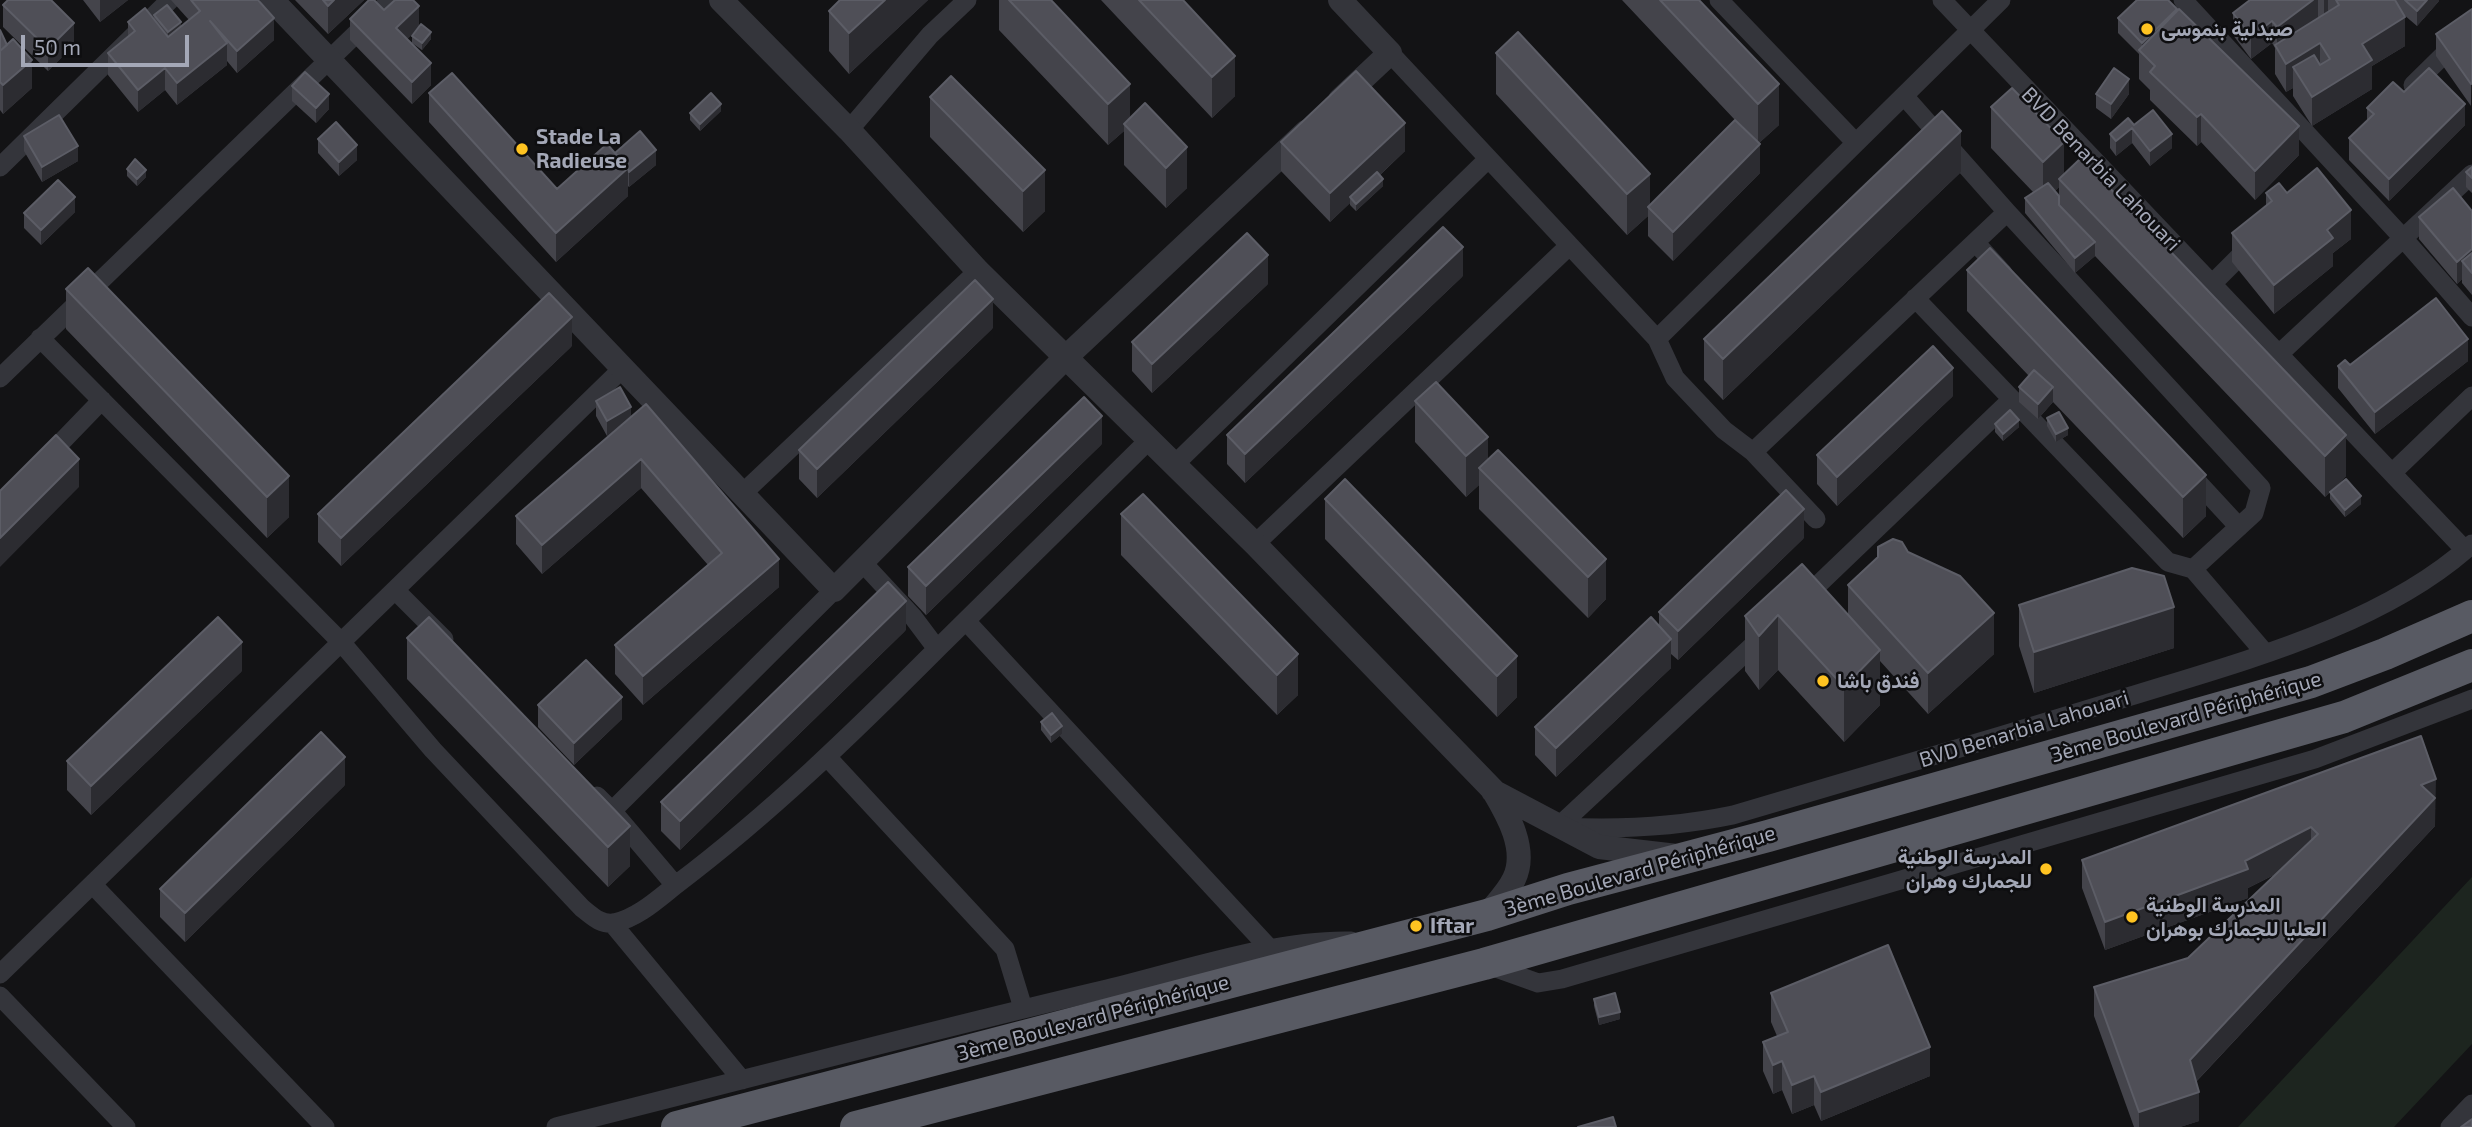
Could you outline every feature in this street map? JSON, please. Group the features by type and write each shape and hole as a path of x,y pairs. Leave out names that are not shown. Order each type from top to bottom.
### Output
{"highway":[{"name":"3ème Boulevard Périphérique","path":"677,1127 1487,915 1568,889 2311,682 2385,654 2472,616"},
{"name":"3ème Boulevard Périphérique","path":"856,1127 1484,964 2344,717 2472,665"}],"street":[{"path":"0,167 170,0"},
{"path":"272,0 834,590"},
{"path":"0,377 390,0"},
{"path":"721,0 849,130 978,271 1255,544 1493,790 1506,813 1519,847 1515,878 1487,915"},
{"path":"849,130 930,35 967,0"},
{"path":"1340,0 1657,339 1675,378 1724,430 1753,452 1816,519"},
{"path":"1719,0 1856,143"},
{"name":"BVD Benarbia Lahouari","path":"1558,827 1625,830 1681,826 1733,815 1950,752 2265,653 2371,612 2435,575 2469,547 2392,473 2278,355 1942,0"},
{"path":"1657,339 1905,97 2000,0"},
{"path":"2183,0 2403,238 2472,317"},
{"path":"2222,44 2239,26"},
{"path":"2403,95 2472,27"},
{"path":"612,811 1065,358 1390,53"},
{"path":"1905,97 2261,488 2254,513 2193,569"},
{"path":"1174,465 1488,159"},
{"path":"2278,355 2472,174"},
{"path":"1753,452 2007,212"},
{"path":"2211,285 2267,229"},
{"path":"1975,242 2012,283"},
{"path":"1255,544 1569,246"},
{"path":"743,493 978,271"},
{"path":"1915,298 2168,562 2193,569 2265,653"},
{"path":"40,338 341,642 433,750 582,908 598,921 612,923 630,918 676,885 828,758 1149,440"},
{"path":"0,974 623,368"},
{"path":"2392,473 2472,396"},
{"path":"1558,827 1784,617 2012,399"},
{"path":"28,476 102,400"},
{"path":"2173,456 2239,527"},
{"path":"862,562 913,617 937,649"},
{"path":"395,590 461,657"},
{"path":"966,621 1271,950"},
{"path":"1484,964 1538,983 1562,979 2315,759 2472,699"},
{"path":"828,758 1005,949 1023,1008"},
{"path":"584,782 676,885"},
{"path":"1493,790 1599,847 1688,857"},
{"path":"93,884 325,1127"},
{"path":"612,923 742,1080"},
{"path":"556,1127 1023,1008 1271,950 1328,940 1384,942"},
{"path":"0,996 126,1127"},
{"path":"2450,1127 2472,1104"}],"shaded area":[{"path":"2472,877 2472,1044 2394,1127 2238,1127"}],"building":[{"path":"8,0 51,0 74,23 48,49 3,5"},
{"path":"191,0 258,0 274,18 237,51 210,21 227,43 177,83 165,68 138,90 108,53 135,31 128,22 145,8 168,37 200,11"},
{"path":"323,0 334,0 328,6"},
{"path":"369,0 374,0 384,10 395,0 413,0 419,6 396,28 431,63 412,82 350,19"},
{"path":"840,0 885,0 849,33 829,11"},
{"path":"1009,0 1051,0 1130,84 1108,104"},
{"path":"1139,0 1183,0 1235,56 1212,77"},
{"path":"1660,0 1699,0 1779,84 1758,104"},
{"path":"2137,0 2168,0 2177,9 2142,43 2118,18"},
{"path":"2250,0 2313,0 2277,27 2272,21 2251,37 2233,13"},
{"path":"2336,0 2395,0 2405,17 2362,44 2372,60 2312,97 2293,67 2314,55 2320,65 2330,59 2320,43 2286,64 2275,45 2339,5"},
{"path":"2405,0 2427,0 2417,11"},
{"path":"167,5 181,22 168,32 154,15"},
{"path":"2179,9 2299,126 2255,171 2201,114 2197,117 2150,72 2155,66 2139,50"},
{"path":"2472,9 2472,83 2471,84 2436,34"},
{"path":"421,24 431,32 422,43 412,36"},
{"path":"0,30 7,45 0,51"},
{"path":"1518,32 1650,174 1627,194 1496,53"},
{"path":"13,39 32,60 3,85 0,82 0,51"},
{"path":"2114,68 2129,79 2111,104 2096,94"},
{"path":"2429,68 2465,104 2389,179 2349,138 2374,114 2367,108 2393,82 2404,92"},
{"path":"1356,71 1405,123 1330,193 1281,142"},
{"path":"305,72 329,94 316,108 292,86"},
{"path":"452,73 557,189 607,144 628,168 556,233 429,93"},
{"path":"951,76 1045,170 1023,191 930,97"},
{"path":"2012,88 2064,142 2043,162 1991,107"},
{"path":"711,93 721,104 700,124 690,113"},
{"path":"1145,103 1187,147 1166,168 1124,124"},
{"path":"2153,110 2172,134 2150,151 2132,128 2116,141 2110,134 2128,118 2134,125"},
{"path":"1942,111 1961,131 1723,359 1704,339"},
{"path":"59,115 78,146 42,167 24,136"},
{"path":"1735,120 1760,144 1673,232 1648,207"},
{"path":"336,122 357,145 339,162 318,139"},
{"path":"640,131 656,150 629,172 615,153"},
{"path":"2081,158 2346,435 2325,456 2059,179"},
{"path":"135,159 146,170 137,179 127,169"},
{"path":"2472,167 2472,178 2466,172"},
{"path":"2317,168 2351,210 2327,230 2333,238 2274,285 2232,233 2272,201 2266,193 2279,183 2287,193"},
{"path":"1377,172 1383,179 1356,204 1350,197"},
{"path":"58,180 75,197 41,230 24,213"},
{"path":"2048,183 2059,196 2059,205 2095,242 2075,258 2025,198"},
{"path":"2453,188 2472,211 2472,249 2457,262 2419,217"},
{"path":"1443,227 1463,247 1245,454 1227,435"},
{"path":"1247,233 1268,255 1152,364 1132,342"},
{"path":"1990,248 2206,475 2183,497 1967,270"},
{"path":"2472,253 2472,273 2462,261"},
{"path":"88,268 289,476 267,497 66,289"},
{"path":"975,280 993,299 817,469 799,450"},
{"path":"549,293 572,317 341,538 318,514"},
{"path":"2436,298 2468,339 2375,412 2338,366 2345,360 2350,365"},
{"path":"1933,346 1953,368 1837,477 1817,455"},
{"path":"2034,370 2053,387 2038,404 2019,387"},
{"path":"1436,382 1488,437 1466,456 1415,401"},
{"path":"620,387 631,407 607,421 596,401"},
{"path":"1084,397 1102,416 926,586 908,567"},
{"path":"646,404 779,559 643,676 615,645 722,553 641,459 542,545 516,516"},
{"path":"2010,410 2019,420 2003,434 1995,424"},
{"path":"2059,412 2068,428 2056,434 2047,418"},
{"path":"56,435 79,459 0,538 0,491"},
{"path":"1498,450 1606,559 1588,577 1479,468"},
{"path":"1345,479 1517,656 1497,676 1325,499"},
{"path":"2346,479 2361,496 2345,510 2330,492"},
{"path":"1786,490 1804,509 1678,631 1659,612"},
{"path":"1143,494 1298,654 1277,675 1121,514"},
{"path":"1893,539 1902,542 1908,552 1960,576 1994,613 1928,673 1848,585 1878,557 1878,547"},
{"path":"1802,564 1880,650 1844,687 1778,615 1759,636 1745,616"},
{"path":"2132,568 2164,576 2174,607 2034,652 2019,605"},
{"path":"888,582 906,601 680,821 661,802"},
{"path":"218,617 242,642 91,786 67,761"},
{"path":"429,617 630,826 608,847 407,638"},
{"path":"1651,617 1671,639 1556,748 1535,727"},
{"path":"586,660 622,697 574,743 538,705"},
{"path":"1052,713 1062,726 1051,735 1041,722"},
{"path":"321,732 345,757 185,913 160,889"},
{"path":"2421,736 2436,779 2421,785 2435,798 2190,1060 2199,1092 2139,1112 2094,987 2188,958 2318,834 2311,827 2245,861 2248,869 2105,922 2082,860"},
{"path":"1888,945 1930,1047 1821,1092 1814,1076 1792,1085 1782,1061 1773,1065 1763,1042 1788,1032 1771,993"},
{"path":"1615,993 1620,1012 1599,1017 1594,999"},
{"path":"1613,1117 1616,1127 1578,1127"},
{"path":"2472,1119 2472,1127 2461,1127"}],"place":[{"name":"صيدلية بنموسى","path":"2147,29"},
{"name":"Stade La Radieuse","path":"522,149"},
{"name":"فندق باشا","path":"1823,681"},
{"name":"المدرسة الوطنية للجمارك وهران","path":"2046,869"},
{"name":"المدرسة الوطنية العليا للجمارك بوهران","path":"2132,917"},
{"name":"Iftar","path":"1416,926"}]}
